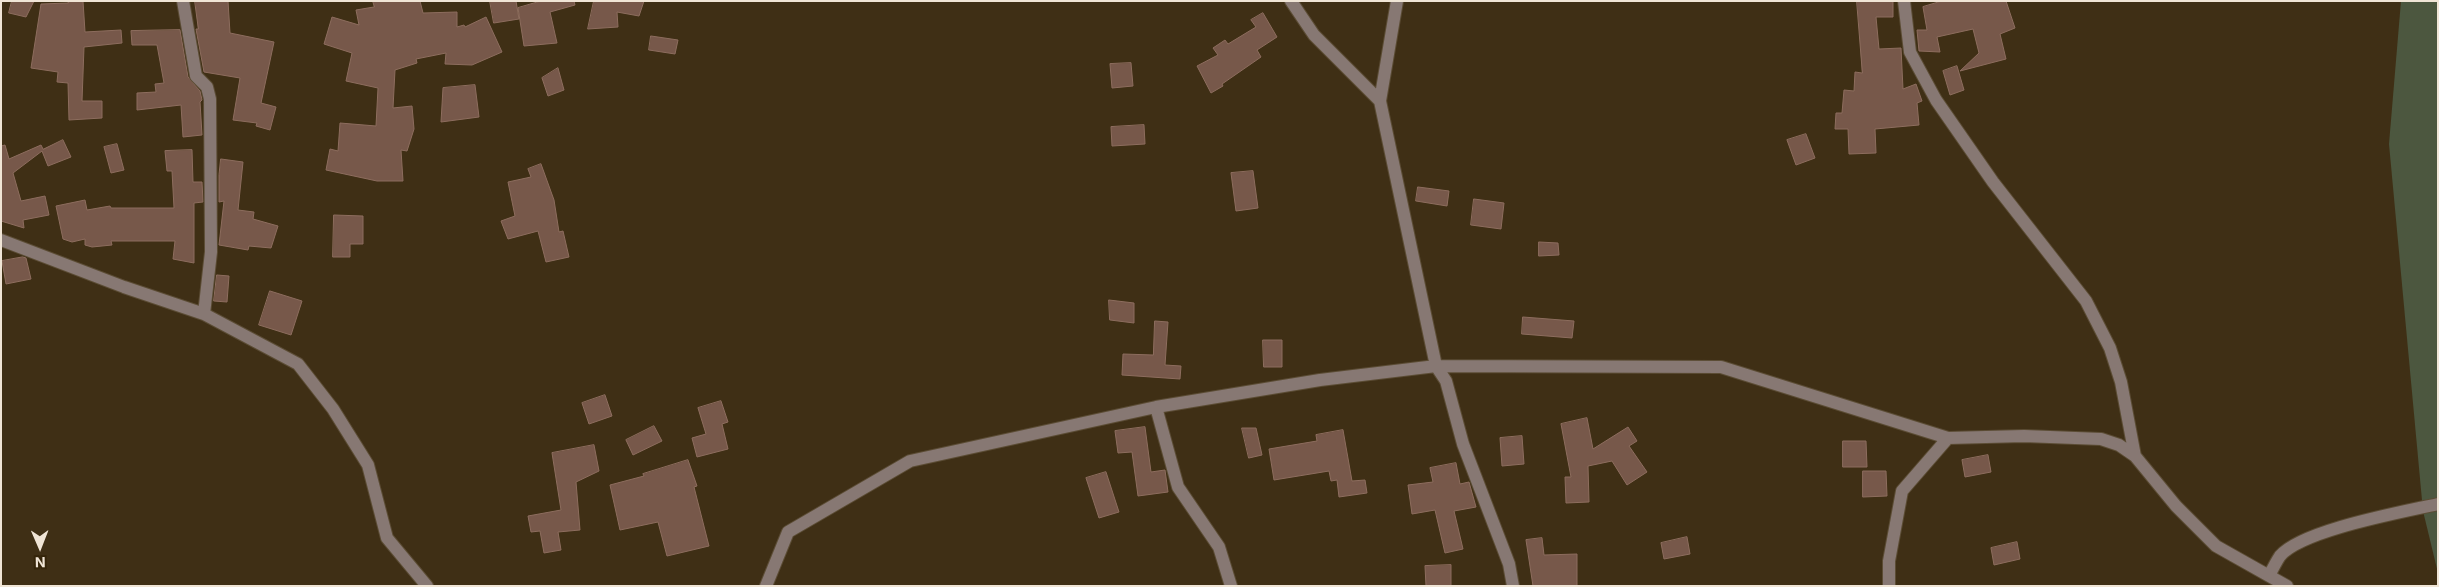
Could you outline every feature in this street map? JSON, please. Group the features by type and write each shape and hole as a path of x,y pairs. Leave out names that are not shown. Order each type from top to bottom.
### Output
{"street":[{"path":"183,1 196,76 206,87 210,99 211,252 204,314"},
{"path":"1291,1 1314,35 1380,101"},
{"path":"1397,1 1380,101 1436,366 1446,381 1463,444 1509,564 1513,586"},
{"path":"1904,1 1910,52 1936,100 1993,182 2086,302 2110,348 2121,382 2135,456"},
{"path":"1,240 124,287 204,314 298,364 333,409 368,465 386,538 427,586"},
{"path":"766,586 788,532 910,462 1156,407 1320,380 1436,366 1720,366 1948,438 2024,436 2102,439 2119,445 2135,456 2176,506 2216,546 2287,586"},
{"path":"1156,407 1178,487 1219,546 1231,586"},
{"path":"1889,586 1889,561 1902,491 1948,438"},
{"path":"2269,576 2281,556 2305,541 2351,523 2438,504"}],"green space":[{"path":"2401,1 2438,1 2438,573 2423,511 2389,144"}],"building":[{"path":"12,1 34,1 26,17 9,13"},
{"path":"68,1 83,1 85,32 121,30 122,43 84,47 82,101 102,101 102,118 69,120 68,83 57,82 58,72 31,68 41,4 68,3"},
{"path":"195,1 228,1 230,33 274,42 261,103 276,107 270,130 256,126 257,123 233,120 240,78 204,72 196,29 198,29"},
{"path":"373,1 420,1 423,13 457,12 457,27 464,25 465,27 486,17 502,52 472,65 445,64 446,53 416,59 417,63 395,70 393,108 412,106 414,129 407,151 401,150 403,181 377,181 326,170 330,149 338,151 340,123 376,126 378,88 346,81 352,53 324,44 332,17 359,25 356,10 374,7"},
{"path":"490,1 516,1 519,19 494,23"},
{"path":"541,1 574,1 575,5 550,12 557,43 524,46 518,8"},
{"path":"594,1 644,1 639,16 617,12 618,27 588,29"},
{"path":"1857,1 1893,1 1893,17 1876,17 1879,49 1901,48 1903,89 1916,84 1922,101 1917,103 1919,125 1875,129 1876,153 1849,154 1848,129 1835,129 1836,113 1842,113 1844,90 1854,91 1855,72 1862,73"},
{"path":"1942,1 2006,1 2015,28 2000,34 2006,59 1960,71 1979,53 1973,29 1937,37 1940,52 1919,51 1917,30 1927,30 1923,7"},
{"path":"1263,13 1277,37 1257,50 1261,57 1211,93 1197,66 1218,55 1213,48 1225,40 1228,44 1256,27 1251,20"},
{"path":"180,30 188,77 200,91 202,100 200,102 202,135 183,137 181,105 137,110 137,93 156,92 155,84 164,83 157,45 132,45 131,31"},
{"path":"651,36 678,40 675,54 649,50"},
{"path":"1131,63 1133,86 1112,88 1110,64"},
{"path":"1957,66 1964,90 1950,95 1943,71"},
{"path":"558,68 564,90 548,96 542,78"},
{"path":"475,85 479,117 441,122 443,88"},
{"path":"1144,125 1145,144 1112,146 1111,127"},
{"path":"1806,134 1815,158 1796,165 1787,140"},
{"path":"63,140 71,157 48,166 42,151 13,173 21,201 45,196 49,215 23,220 24,228 1,221 1,146 5,145 9,159 41,145 43,149"},
{"path":"117,144 124,170 111,173 104,147"},
{"path":"192,150 193,182 202,182 203,202 194,203 194,263 173,259 175,241 111,241 112,245 92,247 85,245 85,239 72,242 63,239 56,206 85,200 87,210 110,206 111,208 174,208 172,171 167,171 165,151"},
{"path":"221,159 243,162 238,210 254,212 253,219 278,226 271,248 249,246 248,250 219,245 224,201 219,202"},
{"path":"541,164 554,200 559,232 563,231 569,257 546,262 538,231 508,239 501,221 515,216 508,182 531,177 528,169"},
{"path":"1253,171 1258,208 1236,211 1231,173"},
{"path":"1418,187 1449,191 1447,206 1416,201"},
{"path":"1474,199 1504,203 1501,229 1471,225"},
{"path":"334,215 363,216 363,244 350,244 350,257 333,257"},
{"path":"1539,242 1558,243 1559,255 1539,256"},
{"path":"26,258 31,279 6,284 2,261"},
{"path":"217,275 229,276 227,302 214,301"},
{"path":"270,291 302,301 291,335 259,325"},
{"path":"1109,300 1134,303 1134,323 1110,320"},
{"path":"1523,317 1574,321 1572,338 1522,334"},
{"path":"1155,321 1168,322 1165,365 1181,366 1180,379 1122,375 1123,354 1153,355"},
{"path":"1263,340 1282,340 1282,367 1264,367"},
{"path":"605,395 612,416 589,424 582,403"},
{"path":"721,401 728,422 722,424 728,449 697,457 692,438 706,434 698,408"},
{"path":"1587,418 1593,449 1628,427 1637,441 1629,446 1647,472 1627,485 1612,461 1588,466 1589,502 1566,503 1565,477 1571,477 1561,424"},
{"path":"654,426 662,441 633,455 626,440"},
{"path":"1145,427 1151,472 1165,470 1168,492 1138,496 1132,452 1118,453 1115,431"},
{"path":"1242,428 1256,428 1262,455 1249,458"},
{"path":"1343,430 1352,481 1365,480 1367,493 1339,497 1337,480 1331,481 1329,471 1274,480 1269,449 1317,441 1316,435"},
{"path":"1522,436 1524,464 1502,466 1500,438"},
{"path":"1843,441 1866,441 1867,467 1843,467"},
{"path":"594,445 599,471 576,482 580,530 558,532 561,550 544,553 540,531 531,532 528,516 561,510 552,453"},
{"path":"1988,455 1991,472 1965,477 1962,460"},
{"path":"688,460 697,486 694,487 709,546 667,556 658,522 620,530 610,485 644,476 643,474"},
{"path":"1456,463 1460,484 1469,482 1476,507 1454,511 1463,549 1445,553 1435,510 1412,514 1408,485 1433,482 1430,468"},
{"path":"1863,471 1886,471 1887,496 1863,497"},
{"path":"1106,472 1119,512 1099,518 1086,478"},
{"path":"1687,537 1690,554 1664,559 1661,543"},
{"path":"1542,538 1544,555 1577,554 1577,586 1533,586 1526,540"},
{"path":"2017,542 2020,559 1994,565 1991,548"},
{"path":"1451,565 1451,586 1426,586 1425,566"}]}
